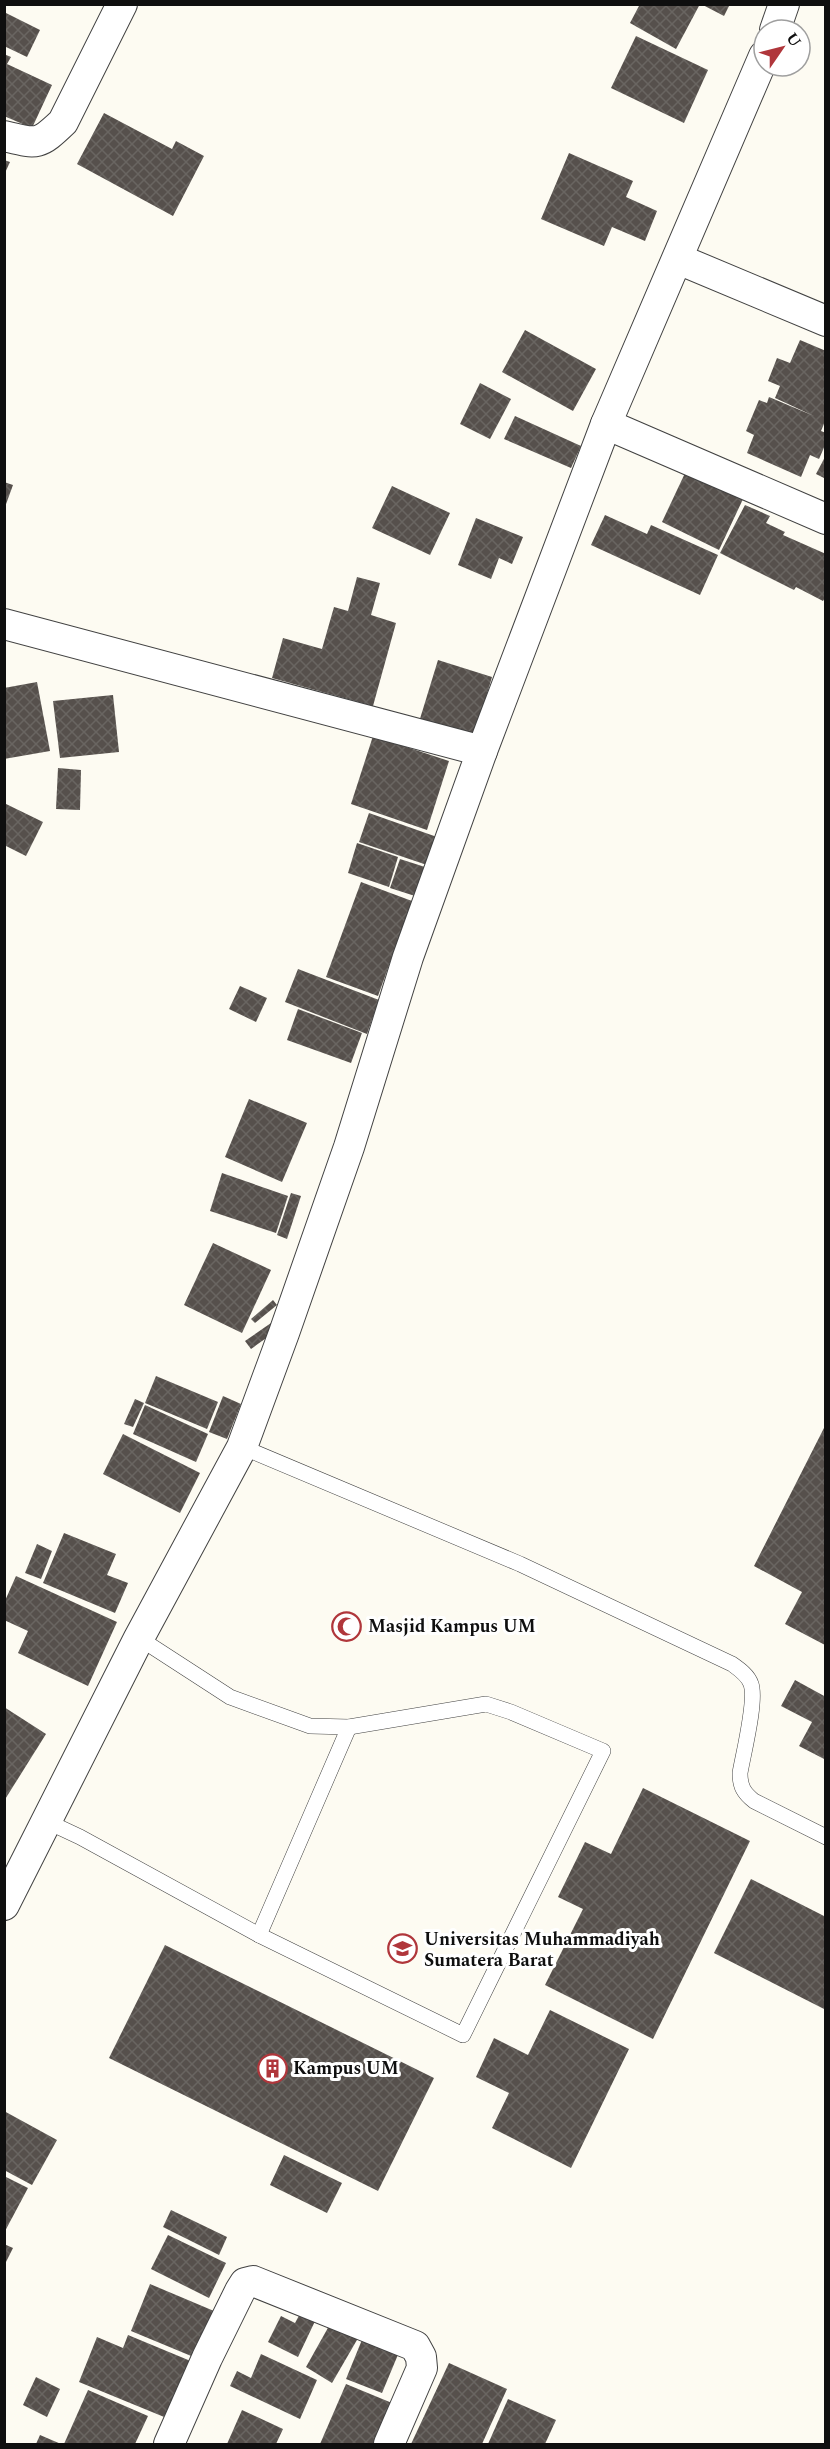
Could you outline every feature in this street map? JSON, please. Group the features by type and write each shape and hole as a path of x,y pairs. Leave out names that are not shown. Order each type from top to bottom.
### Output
{"street":[{"path":"4,136 33,143 48,137 63,122 122,4"},
{"path":"4,1905 48,1822 139,1638 242,1447 345,1158 408,957 482,751 606,424 755,78"},
{"path":"678,259 825,321"},
{"path":"606,424 825,519"},
{"path":"4,624 482,751"},
{"path":"169,2445 240,2290 245,2283 254,2281 415,2346 421,2357 422,2368 389,2445"}],"lane":[{"path":"242,1447 520,1564 732,1664 744,1673 751,1684 752,1691 740,1784 754,1801 825,1837"},
{"path":"48,1822 80,1837 259,1935 463,2035 603,1751 511,1712 486,1704 349,1727 310,1726 230,1697 139,1638"},
{"path":"259,1935 349,1727"}],"building":[{"path":"640,4 700,4 676,49 630,23"},
{"path":"701,4 730,4 724,16"},
{"path":"4,12 40,30 27,57 4,46"},
{"path":"636,36 708,70 684,123 611,88"},
{"path":"4,54 11,57 7,64 52,85 32,128 4,116"},
{"path":"104,113 172,149 176,141 204,156 173,216 77,164"},
{"path":"569,153 633,181 626,197 657,211 645,241 612,227 604,246 541,219"},
{"path":"4,160 10,162 4,175"},
{"path":"525,330 596,369 573,411 502,372"},
{"path":"800,340 826,351 826,419 821,431 826,433 826,443 819,459 810,455 801,477 747,453 754,435 746,431 759,400 767,403 769,397 814,416 775,398 780,386 768,381 777,358 790,363"},
{"path":"480,383 511,399 490,439 460,424"},
{"path":"515,416 581,446 571,468 504,439"},
{"path":"826,455 826,479 816,474"},
{"path":"686,471 744,497 719,550 662,522"},
{"path":"4,482 13,485 5,507 4,507"},
{"path":"392,486 450,513 430,555 372,528"},
{"path":"745,505 770,516 766,523 785,532 783,535 826,554 826,596 823,601 796,587 794,590 720,553"},
{"path":"605,515 647,534 651,525 718,555 700,595 591,545"},
{"path":"476,518 523,537 512,564 499,558 491,579 458,565"},
{"path":"357,577 380,583 371,615 396,623 373,706 272,678 283,638 322,649 334,607 348,611"},
{"path":"438,660 492,677 474,739 419,722"},
{"path":"37,682 50,751 4,759 4,688"},
{"path":"113,695 119,752 60,758 53,701"},
{"path":"373,736 449,761 427,830 351,804"},
{"path":"58,768 81,770 80,810 56,809"},
{"path":"4,803 43,822 26,856 4,845"},
{"path":"369,813 437,837 427,865 359,842"},
{"path":"357,843 398,857 389,887 348,873"},
{"path":"400,859 425,867 415,896 390,888"},
{"path":"361,882 412,901 378,996 326,977"},
{"path":"298,969 379,1000 367,1034 285,1002"},
{"path":"240,986 267,998 256,1022 229,1009"},
{"path":"298,1009 362,1033 351,1063 287,1040"},
{"path":"249,1099 307,1123 282,1182 225,1157"},
{"path":"222,1173 288,1196 276,1233 210,1211"},
{"path":"291,1193 301,1196 287,1239 277,1235"},
{"path":"213,1243 271,1270 242,1333 184,1305"},
{"path":"273,1300 277,1305 255,1323 251,1319"},
{"path":"271,1323 276,1331 251,1349 245,1341"},
{"path":"156,1376 218,1402 207,1429 145,1403"},
{"path":"223,1396 241,1404 227,1439 209,1432"},
{"path":"135,1399 144,1403 133,1427 124,1424"},
{"path":"145,1405 208,1434 196,1462 133,1434"},
{"path":"826,1424 825,1645 785,1624 802,1592 754,1566"},
{"path":"123,1434 200,1473 180,1513 103,1474"},
{"path":"64,1533 116,1554 107,1575 128,1583 115,1613 43,1583"},
{"path":"37,1544 52,1551 41,1579 25,1573"},
{"path":"16,1576 117,1622 88,1686 18,1653 28,1631 4,1620 4,1603"},
{"path":"795,1680 826,1697 826,1760 799,1746 812,1722 781,1706"},
{"path":"4,1707 46,1734 4,1801"},
{"path":"643,1788 750,1841 653,2039 545,1985 583,1909 558,1897 585,1842 611,1854"},
{"path":"751,1879 826,1917 826,2010 714,1953"},
{"name":"Kampus UM","path":"165,1945 434,2078 378,2191 109,2058"},
{"path":"550,2010 629,2049 571,2168 492,2128 509,2093 476,2077 494,2038 528,2055"},
{"path":"4,2111 57,2140 32,2185 4,2170"},
{"path":"284,2155 342,2183 327,2213 270,2185"},
{"path":"4,2176 28,2188 4,2233"},
{"path":"171,2210 227,2237 219,2255 163,2227"},
{"path":"168,2235 226,2263 209,2298 151,2269"},
{"path":"4,2244 13,2248 4,2266"},
{"path":"150,2284 214,2311 196,2358 131,2331"},
{"path":"302,2310 317,2317 298,2357 268,2342 281,2316 295,2323"},
{"path":"334,2317 361,2333 332,2383 306,2367"},
{"path":"366,2330 402,2345 382,2393 346,2379"},
{"path":"128,2335 193,2362 169,2419 79,2382 97,2337 123,2348"},
{"path":"261,2354 317,2380 300,2419 230,2386 237,2371 251,2378"},
{"path":"449,2363 507,2389 482,2444 411,2444"},
{"path":"36,2377 60,2389 47,2417 23,2405"},
{"path":"346,2384 392,2403 375,2444 320,2444"},
{"path":"88,2390 148,2416 135,2444 64,2444"},
{"path":"508,2399 556,2420 545,2444 488,2444"},
{"path":"242,2410 283,2429 276,2444 227,2444"},
{"path":"40,2435 61,2444 36,2444"}],"place":[{"name":"Masjid Kampus UM","path":"347,1626"},
{"name":"Universitas Muhammadiyah Sumatera Barat","path":"403,1949"},
{"name":"Kampus UM","path":"272,2068"}]}
